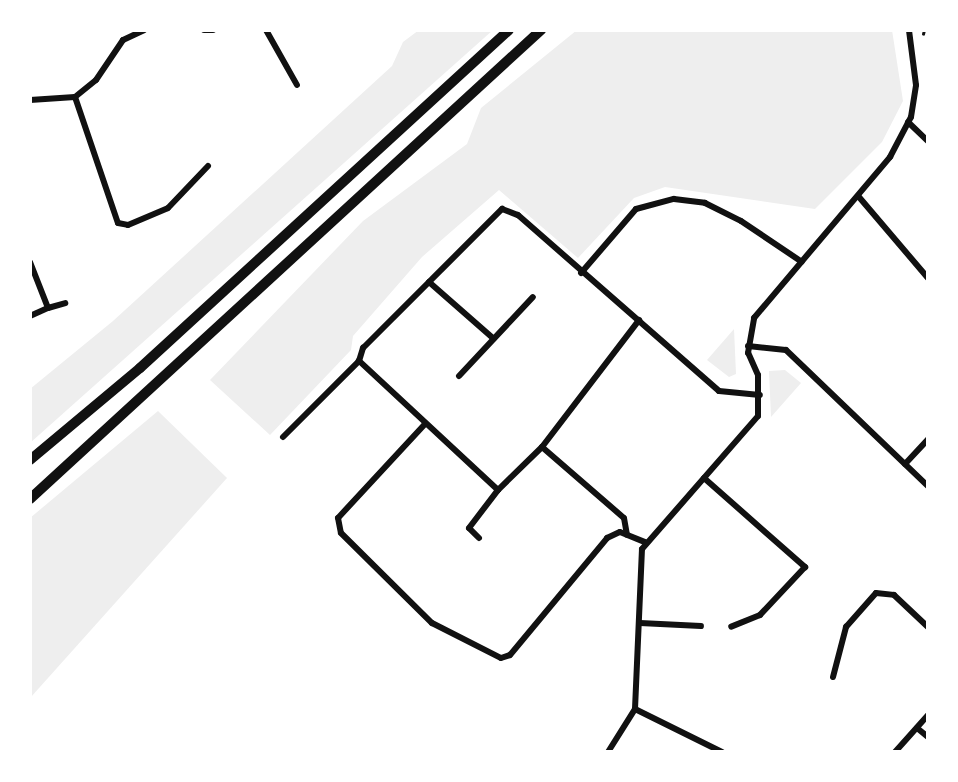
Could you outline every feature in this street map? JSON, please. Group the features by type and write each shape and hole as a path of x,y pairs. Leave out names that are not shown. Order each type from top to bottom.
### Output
{"highway":[{"path":"30,460 140,368 509,30"},
{"path":"30,499 541,30"}],"street":[{"path":"30,100 75,97 96,80 113,49 139,30"},
{"path":"204,30 214,30"},
{"path":"265,30 297,85"},
{"path":"608,752 635,709 645,542 751,428 760,396 748,346 754,318 859,197 908,122 917,82 909,30"},
{"path":"75,97 109,212 118,223 128,225 167,208 208,166"},
{"path":"908,122 928,141"},
{"path":"859,197 928,278"},
{"path":"581,273 636,209 674,199 723,212 802,262"},
{"path":"283,437 359,361 363,348 502,209 518,215 581,273 719,391 760,396"},
{"path":"30,262 48,308"},
{"path":"429,282 494,339"},
{"path":"459,376 533,297"},
{"path":"30,316 65,303"},
{"path":"479,538 469,528 498,490 542,447 639,320"},
{"path":"748,346 786,350 928,486"},
{"path":"359,361 498,490"},
{"path":"425,424 338,518 341,533 432,623 501,658 510,656 607,538 627,535 645,542"},
{"path":"905,464 928,439"},
{"path":"542,447 624,518 627,535"},
{"path":"704,478 805,566 760,615 731,627"},
{"path":"833,677 846,627 876,593 894,595 928,627"},
{"path":"640,622 701,626"},
{"path":"635,709 722,752"},
{"path":"895,752 928,715"},
{"path":"917,728 928,737"}],"shaded area":[{"path":"419,30 493,30 30,443 30,389 113,321 392,66 403,42"},
{"path":"577,30 892,30 903,101 882,142 815,209 665,187 634,198 578,258 499,190 422,257 353,336 351,350 270,435 210,380 363,221 467,144 481,108"},
{"path":"734,329 736,374 729,377 707,360"},
{"path":"785,370 801,383 771,417 769,371"},
{"path":"158,411 227,478 31,697 30,518"}]}
